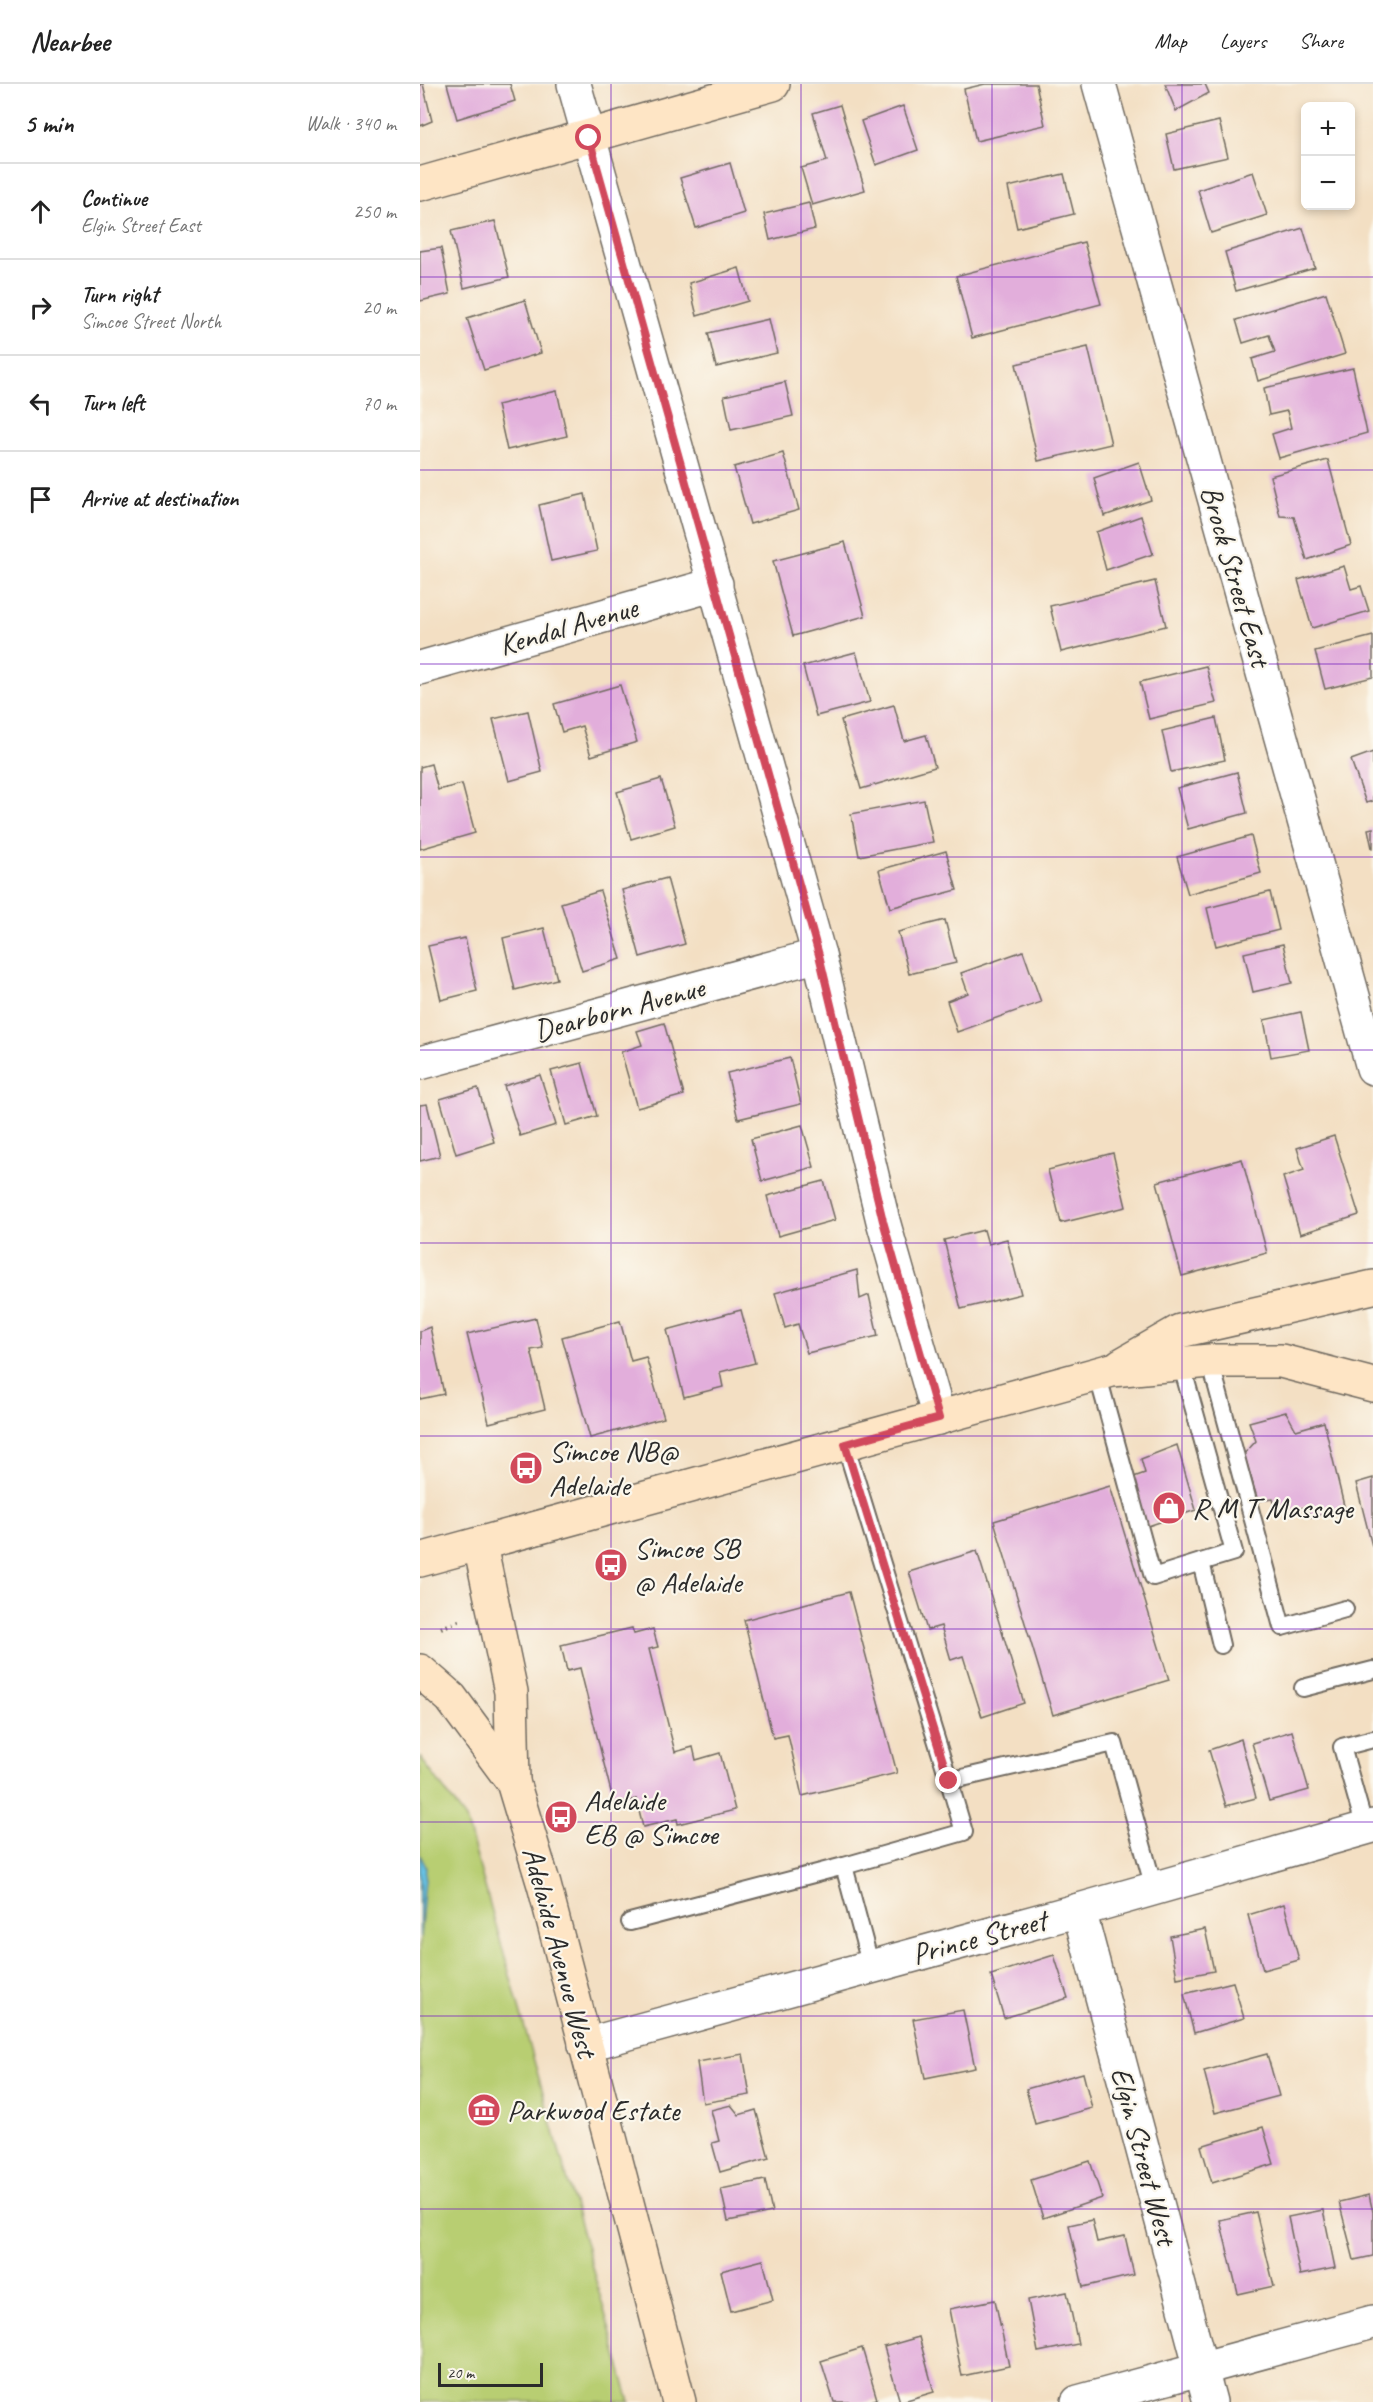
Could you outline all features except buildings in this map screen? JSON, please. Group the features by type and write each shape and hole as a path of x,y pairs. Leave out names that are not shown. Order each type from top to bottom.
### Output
{"main road":[{"path":"420,184 589,138 773,84"},
{"path":"1104,1372 1180,1331 1373,1287"},
{"path":"420,1560 1104,1372 1195,1362 1281,1361 1373,1385"},
{"path":"480,1545 511,1692 513,1782"},
{"name":"Adelaide Avenue West","path":"420,1671 452,1698 513,1782 544,1885 679,2402"}],"street":[{"path":"574,84 819,955 883,1221 939,1418"},
{"name":"Brock Street East","path":"1099,84 1373,1068"},
{"name":"Kendal Avenue","path":"420,668 716,584"},
{"name":"Dearborn Avenue","path":"420,1063 819,955"},
{"name":"Prince Street","path":"585,2045 1079,1910 1369,1827"},
{"name":"Elgin Street West","path":"1079,1910 1210,2402"},
{"path":"1078,2402 1373,2322"}],"lane":[{"path":"1104,1372 1154,1577 1234,1552 1195,1362"},
{"path":"1195,1362 1282,1628 1345,1609"},
{"path":"630,1922 964,1832 845,1444"},
{"path":"1201,1562 1221,1645"},
{"path":"1303,1688 1373,1670"},
{"path":"1369,1827 1342,1747 1373,1739"},
{"path":"949,1781 1114,1743 1154,1888"},
{"path":"844,1866 871,1967"}],"path":[{"path":"451,1615 455,1622"}],"green space":[{"name":"Parkwood Estate","path":"420,1757 466,1819 630,2402 420,2402"}],"water":[{"path":"420,1855 426,1867 420,1937"}],"place":[{"name":"Simcoe NB@ Adelaide","path":"526,1468"},
{"name":"R M T Massage","path":"1169,1508"},
{"name":"Simcoe SB @ Adelaide","path":"611,1565"},
{"name":"Adelaide EB @ Simcoe","path":"561,1817"},
{"name":"Parkwood Estate","path":"484,2110"}],"route":[{"path":"589,138 819,955 883,1221 939,1418 845,1444 949,1781"}]}
